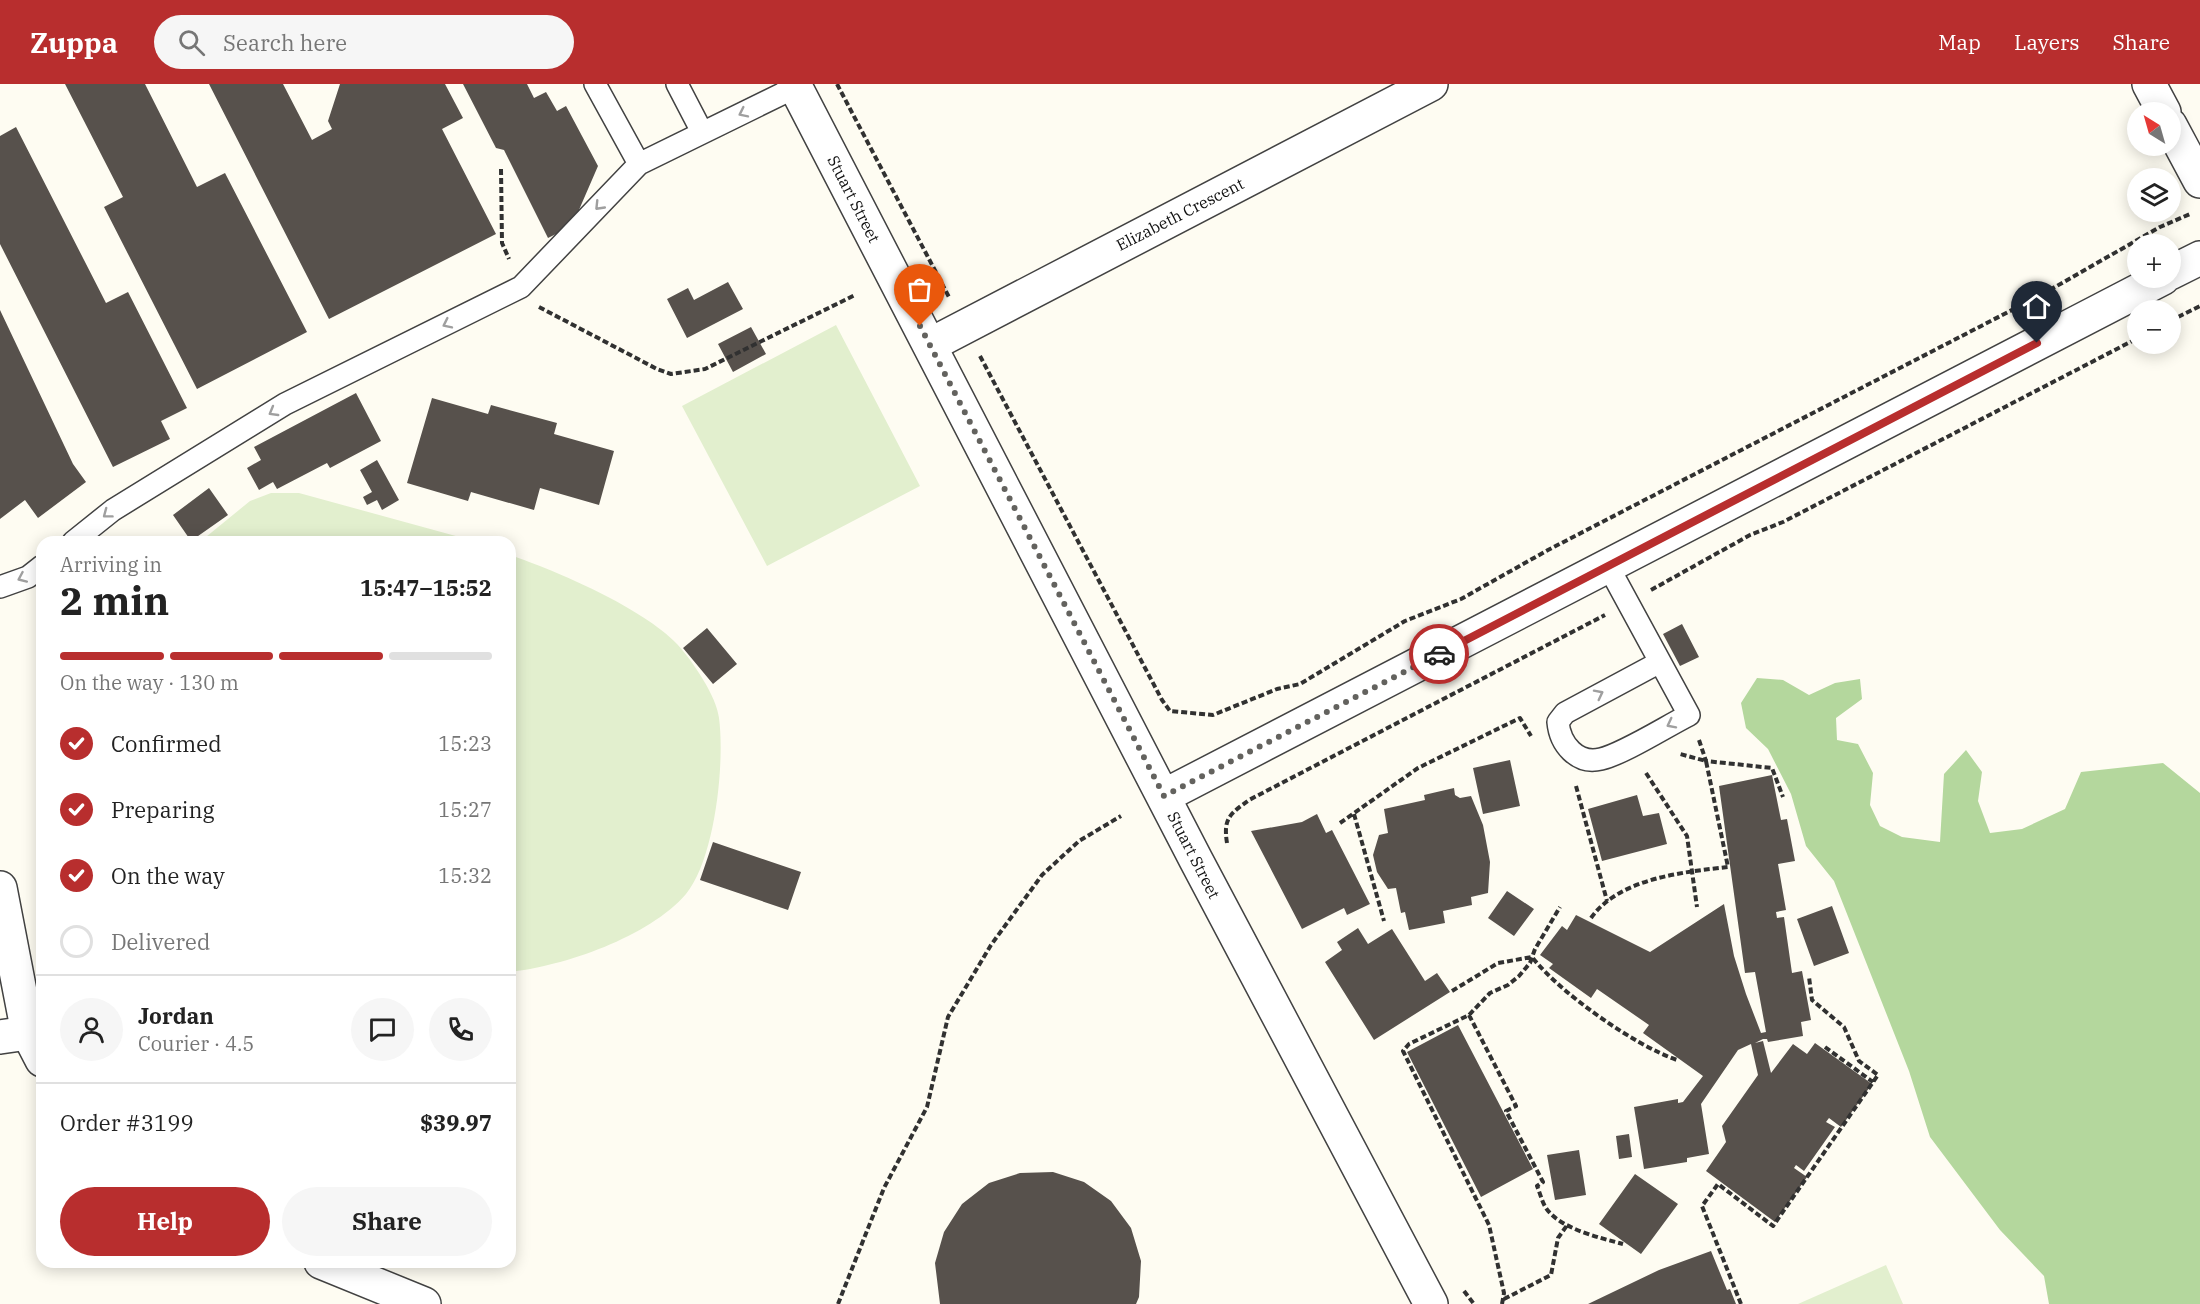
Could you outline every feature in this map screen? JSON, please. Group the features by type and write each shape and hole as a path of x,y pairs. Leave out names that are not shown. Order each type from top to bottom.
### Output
{"street":[{"name":"Elizabeth Crescent","path":"930,345 1431,84"},
{"path":"2149,84 2159,102"},
{"name":"Stuart Street","path":"795,86 1431,1304"},
{"path":"2181,145 2200,181"},
{"path":"2181,268 2200,258"},
{"path":"1164,796 2144,288"},
{"path":"0,888 23,1044"},
{"path":"336,1268 424,1304"}],"lane":[{"path":"595,84 639,164"},
{"path":"677,84 702,132"},
{"path":"80,536 113,510 285,404 521,287 639,164 795,86"},
{"path":"1608,566 1689,715 1603,759 1586,760 1572,753 1559,731 1558,722 1565,712 1660,662"},
{"path":"0,587 28,577 36,571"}],"path":[{"path":"837,84 1069,530 1162,700 1170,711 1213,715 1277,689 1300,684 1405,621 1461,599 1548,550 2041,295 2160,227 2200,209"},
{"path":"501,170 502,243 510,263"},
{"path":"528,302 657,369 670,374 687,374 717,365 855,295"},
{"path":"2181,316 2200,306"},
{"path":"1706,761 1772,768 1783,796"},
{"path":"1646,773 1687,836 1697,907"},
{"path":"1576,785 1607,901"},
{"path":"1354,814 1384,921"},
{"path":"838,1304 884,1188 927,1107 948,1017 991,945 1042,875 1079,841 1121,816"},
{"path":"1591,918 1607,901 1649,882 1693,871 1728,867"},
{"path":"1560,907 1519,976 1508,985 1490,993 1469,1015 1409,1044 1403,1051 1489,1225 1503,1302 1551,1275 1558,1238 1568,1224"},
{"path":"1452,991 1498,963 1532,957"},
{"path":"1532,957 1547,974 1587,1007 1644,1043 1677,1060"},
{"path":"1740,1304 1702,1206 1718,1184 1773,1226 1878,1075 1859,1061 1844,1027 1812,1000 1809,977"},
{"path":"1469,1015 1516,1106 1506,1111 1543,1182 1537,1186 1546,1208 1587,1234 1623,1244"},
{"path":"1825,1047 1873,1082"}],"green space":[{"path":"836,325 920,486 767,566 682,406"},
{"path":"271,493 299,493 456,536 207,536 250,501"},
{"path":"516,557 598,592 622,604 662,630 683,651 709,690 717,709 720,737 719,784 711,835 696,878 686,894 670,909 628,936 580,956 516,971"},
{"path":"1757,678 1783,680 1809,695 1835,683 1860,679 1862,699 1836,718 1837,740 1858,744 1873,773 1870,805 1880,826 1902,837 1940,842 1944,774 1966,750 1982,772 1978,801 1990,833 2022,829 2065,809 2081,772 2163,763 2200,793 2200,1304 2049,1304 2044,1276 2000,1230 1930,1137 1909,1071 1834,881 1806,846 1791,794 1768,749 1746,728 1741,703"},
{"path":"1886,1265 1903,1304 1798,1304"}],"building":[{"path":"65,84 145,84 197,187 225,173 307,332 197,389 104,207 123,197"},
{"path":"209,84 283,84 312,140 332,129 328,121 340,84 445,84 463,118 442,129 496,234 329,319"},
{"path":"463,84 527,84 534,98 546,92 557,111 566,106 598,166 572,226 548,238 504,150 496,148"},
{"path":"16,127 106,303 128,292 187,408 161,421 170,439 113,467 0,244 0,136"},
{"path":"728,282 743,309 687,338 667,299 688,288 694,300"},
{"path":"0,310 73,464 86,482 38,518 25,500 0,519"},
{"path":"751,327 766,354 733,372 718,344"},
{"path":"356,393 381,441 330,468 327,463 277,489 273,482 259,490 247,468 261,460 254,447"},
{"path":"432,398 488,414 491,405 557,423 554,434 614,451 599,505 540,488 534,510 471,492 468,501 407,483"},
{"path":"377,460 399,500 382,510 377,500 367,505 363,497 372,492 360,470"},
{"path":"209,488 228,515 198,536 188,536 173,515"},
{"path":"1682,624 1699,657 1680,666 1663,634"},
{"path":"707,628 737,664 713,684 683,648"},
{"path":"1510,760 1520,806 1483,814 1473,768"},
{"path":"1772,775 1781,820 1787,819 1795,861 1778,864 1786,910 1776,912 1777,918 1784,917 1792,973 1802,971 1811,1020 1801,1022 1803,1036 1768,1042 1767,1039 1763,1039 1755,1043 1763,1041 1771,1073 1793,1044 1807,1054 1815,1043 1872,1084 1841,1127 1829,1118 1826,1122 1835,1127 1804,1171 1796,1165 1794,1168 1807,1177 1775,1222 1706,1171 1726,1142 1722,1126 1758,1075 1751,1044 1738,1050 1701,1104 1709,1154 1687,1158 1687,1162 1644,1169 1634,1107 1678,1099 1678,1103 1683,1102 1703,1076 1643,1033 1649,1025 1597,989 1591,998 1549,968 1553,964 1540,955 1562,926 1567,930 1576,915 1650,952 1724,904 1734,956 1746,994 1761,1033 1766,1032 1755,972 1745,973 1719,786"},
{"path":"1454,788 1455,795 1460,798 1471,796 1483,825 1490,862 1488,893 1471,897 1472,905 1443,911 1445,923 1409,930 1405,912 1401,913 1396,888 1388,889 1377,872 1373,855 1379,835 1388,833 1384,809 1425,800 1424,795"},
{"path":"1637,795 1643,816 1659,813 1667,844 1602,861 1588,809"},
{"path":"1317,814 1326,833 1332,830 1370,904 1347,915 1344,908 1302,929 1251,831 1302,822"},
{"path":"713,842 801,872 788,910 700,880"},
{"path":"1507,891 1534,909 1514,936 1488,918"},
{"path":"1832,906 1849,953 1814,966 1797,919"},
{"path":"1358,928 1368,944 1392,929 1425,981 1437,973 1450,992 1374,1040 1325,962 1342,950 1337,942"},
{"path":"1458,1025 1533,1169 1481,1197 1407,1052"},
{"path":"1629,1134 1632,1157 1619,1159 1616,1136"},
{"path":"1579,1150 1586,1195 1555,1200 1547,1155"},
{"path":"1053,1172 1084,1182 1111,1201 1131,1228 1141,1261 1139,1297 1136,1304 940,1304 935,1263 944,1232 962,1204 989,1183 1020,1173"},
{"path":"1635,1174 1678,1204 1641,1254 1599,1224"},
{"path":"1711,1251 1727,1290 1730,1289 1736,1304 1588,1304 1659,1270"}],"way so far":[{"path":"920,326 1164,796 1439,654"}],"route":[{"path":"1439,654 2037,343"}]}
